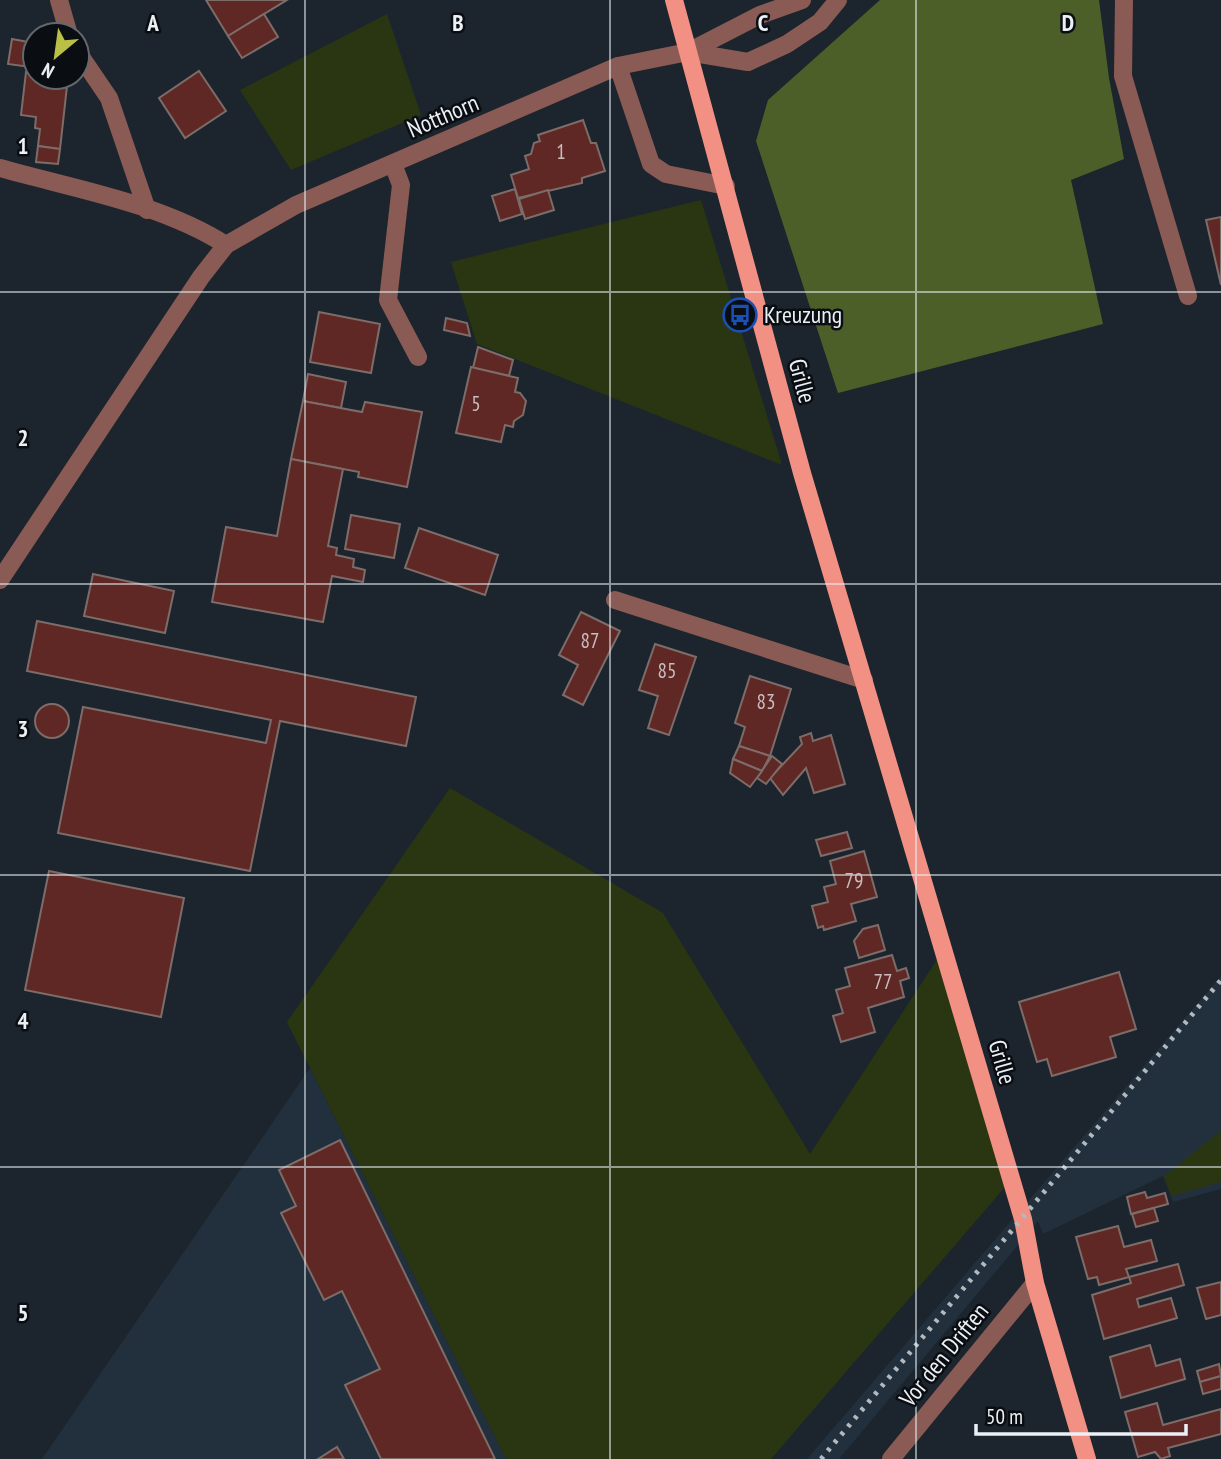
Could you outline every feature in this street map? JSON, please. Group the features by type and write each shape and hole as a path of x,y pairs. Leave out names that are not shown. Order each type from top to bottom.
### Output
{"main road":[{"name":"Grille","path":"674,0 802,473 1019,1206 1035,1283 1087,1459"}],"street":[{"path":"59,0 65,21"},
{"path":"688,52 761,15 802,0"},
{"path":"688,52 748,62 788,44 820,22 838,0"},
{"path":"1124,0 1123,76 1188,296"},
{"name":"Notthorn","path":"0,580 201,277 226,246 296,205 618,66 688,52"},
{"path":"618,66 651,164 666,174 726,186"},
{"path":"91,72 109,98 147,210"},
{"path":"393,164 401,186 388,300 418,357"},
{"path":"0,168 147,210 204,231 226,246"},
{"path":"615,600 864,680"},
{"name":"Vor den Driften","path":"891,1459 1035,1283"}],"shaded area":[{"path":"1221,976 1221,1189 1173,1202 1163,1176 1043,1234 1038,1221 839,1459 807,1459"},
{"path":"310,1068 506,1459 42,1459"}],"green space":[{"path":"880,0 1099,0 1109,78 1124,159 1071,180 1103,324 838,393 756,141 768,100"},
{"path":"387,14 421,115 291,170 240,90"},
{"path":"701,200 782,465 477,344 451,262"},
{"path":"450,788 663,913 810,1154 942,952 1011,1180 771,1459 506,1459 287,1022"},
{"path":"1221,1131 1221,1182 1171,1196 1164,1176"}],"building":[{"path":"206,0 287,0 228,36"},
{"path":"264,14 278,37 242,58 228,36"},
{"path":"12,39 21,41 21,66 8,64"},
{"path":"199,71 226,111 185,138 159,98"},
{"path":"24,91 66,91 60,149 38,146 40,129 35,128 36,117 21,115"},
{"path":"583,120 591,143 596,143 605,171 582,178 582,183 518,198 511,175 529,169 525,156 531,154 534,143 540,141 538,135"},
{"path":"38,146 60,149 58,164 36,162"},
{"path":"515,189 522,214 500,221 492,196"},
{"path":"548,190 554,210 525,219 519,199"},
{"path":"1221,217 1221,285 1206,220"},
{"path":"319,312 380,324 371,373 310,362"},
{"path":"446,318 467,323 470,336 444,330"},
{"path":"478,347 513,360 509,376 473,368"},
{"path":"471,367 518,378 515,392 520,393 526,401 523,415 514,421 513,427 505,425 501,442 456,433"},
{"path":"308,374 346,382 341,408 303,401"},
{"path":"303,401 362,412 365,402 422,412 407,487 358,477 359,472 291,459"},
{"path":"291,459 343,469 328,546 337,548 336,555 354,559 353,567 365,570 363,582 332,576 323,622 212,602 226,527 277,536"},
{"path":"351,515 400,524 394,558 345,549"},
{"path":"419,528 498,555 485,595 405,568"},
{"path":"93,574 174,591 165,633 84,616"},
{"path":"581,612 620,631 583,705 563,695 578,665 559,655"},
{"path":"37,621 416,697 406,746 280,721 250,871 58,833 83,707 266,743 271,720 27,671"},
{"path":"655,644 696,657 669,735 648,728 658,696 639,690"},
{"path":"750,676 791,689 770,756 739,746 745,727 735,723"},
{"path":"52,704 64,709 69,721 64,733 52,738 40,733 35,721 40,709"},
{"path":"811,733 813,741 831,735 845,784 814,793 806,768 783,795 770,778 802,744 800,737"},
{"path":"739,746 770,756 762,771 733,759"},
{"path":"772,756 782,764 766,784 757,778"},
{"path":"733,759 762,771 750,787 730,773"},
{"path":"847,832 852,848 821,856 816,840"},
{"path":"864,851 877,897 851,904 856,921 824,930 823,926 818,928 812,906 828,902 824,887 836,884 830,861"},
{"path":"49,871 184,898 161,1017 25,990"},
{"path":"878,925 885,950 859,958 854,941 863,929"},
{"path":"892,955 897,971 906,968 909,978 900,981 904,997 868,1008 875,1032 841,1042 833,1016 843,1013 836,990 850,986 845,968"},
{"path":"1119,972 1136,1029 1110,1037 1116,1057 1052,1076 1047,1059 1037,1062 1019,1002"},
{"path":"340,1140 495,1459 381,1459 345,1385 380,1369 342,1291 324,1300 281,1213 296,1206 279,1170"},
{"path":"1145,1192 1147,1198 1165,1193 1168,1204 1131,1214 1127,1197"},
{"path":"1154,1208 1158,1221 1136,1227 1132,1214"},
{"path":"1118,1226 1124,1247 1151,1240 1157,1261 1126,1269 1129,1277 1099,1285 1097,1277 1088,1279 1076,1237"},
{"path":"1178,1264 1184,1285 1137,1299 1139,1307 1171,1298 1177,1318 1104,1339 1092,1295 1131,1283 1129,1277"},
{"path":"1221,1282 1221,1315 1206,1319 1197,1288"},
{"path":"1150,1345 1156,1366 1180,1359 1185,1379 1121,1398 1110,1357"},
{"path":"1219,1364 1221,1376 1200,1382 1197,1371"},
{"path":"1221,1376 1221,1389 1203,1394 1200,1382"},
{"path":"1157,1403 1163,1425 1221,1409 1221,1434 1168,1448 1170,1456 1161,1459 1155,1452 1138,1457 1125,1412"},
{"path":"337,1447 344,1459 318,1459"}],"railway":[{"path":"821,1459 1221,980"}],"place":[{"name":"Kreuzung","path":"740,315"}]}
